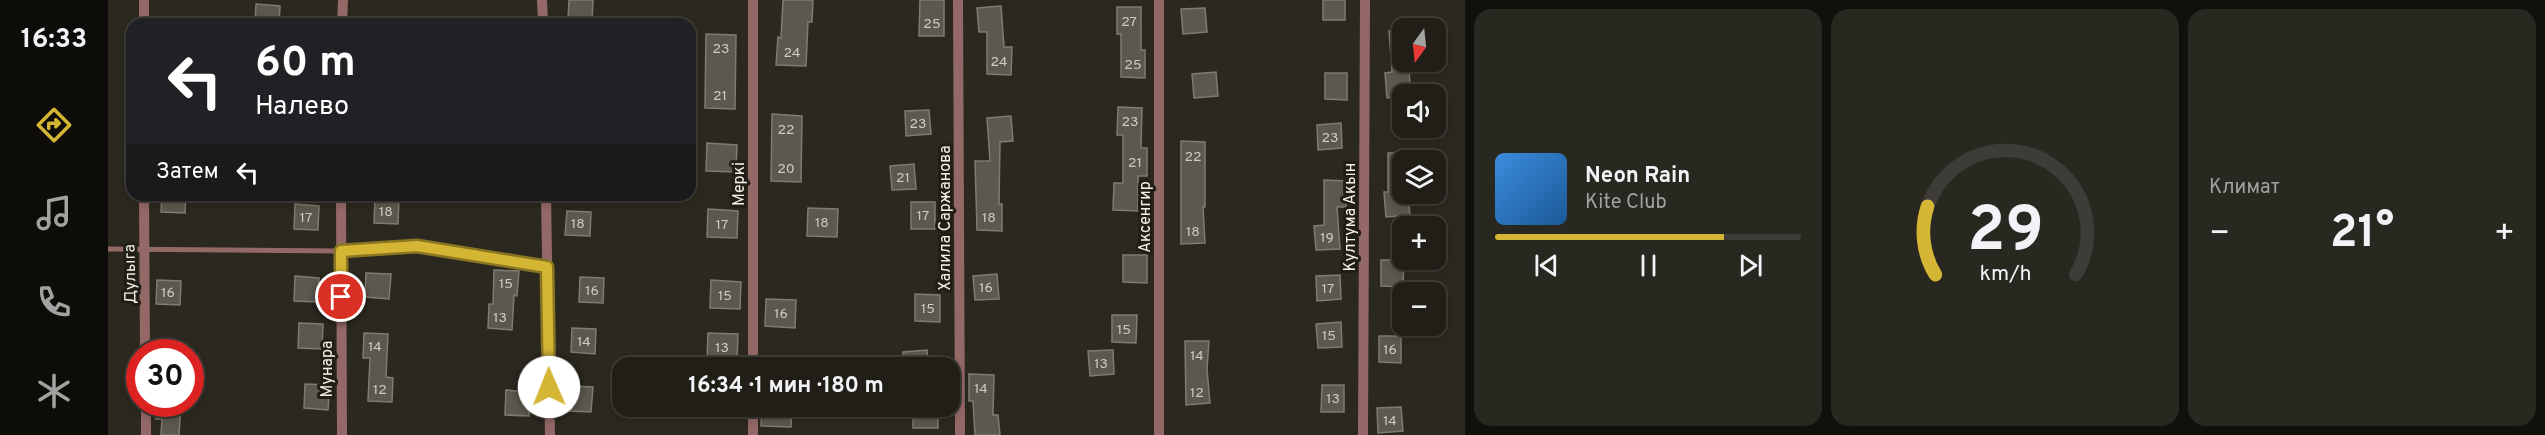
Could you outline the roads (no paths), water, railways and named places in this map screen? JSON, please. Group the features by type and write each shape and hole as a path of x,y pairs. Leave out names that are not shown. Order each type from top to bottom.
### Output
{"street":[{"path":"144,0 144,18"},
{"path":"342,18 343,0"},
{"path":"542,0 543,18"},
{"name":"Меркі","path":"753,0 753,357"},
{"name":"Халила Саржанова","path":"958,0 960,435"},
{"name":"Аксенгир","path":"1159,0 1159,435"},
{"name":"Култума Акын","path":"1363,435 1365,0"},
{"name":"Дулыга","path":"144,201 145,339"},
{"name":"Мунара","path":"341,201 342,435"},
{"path":"546,201 550,435"},
{"path":"146,417 146,435"},
{"path":"753,417 753,435"}],"lane":[{"path":"108,249 341,251 417,246 547,267"}]}
